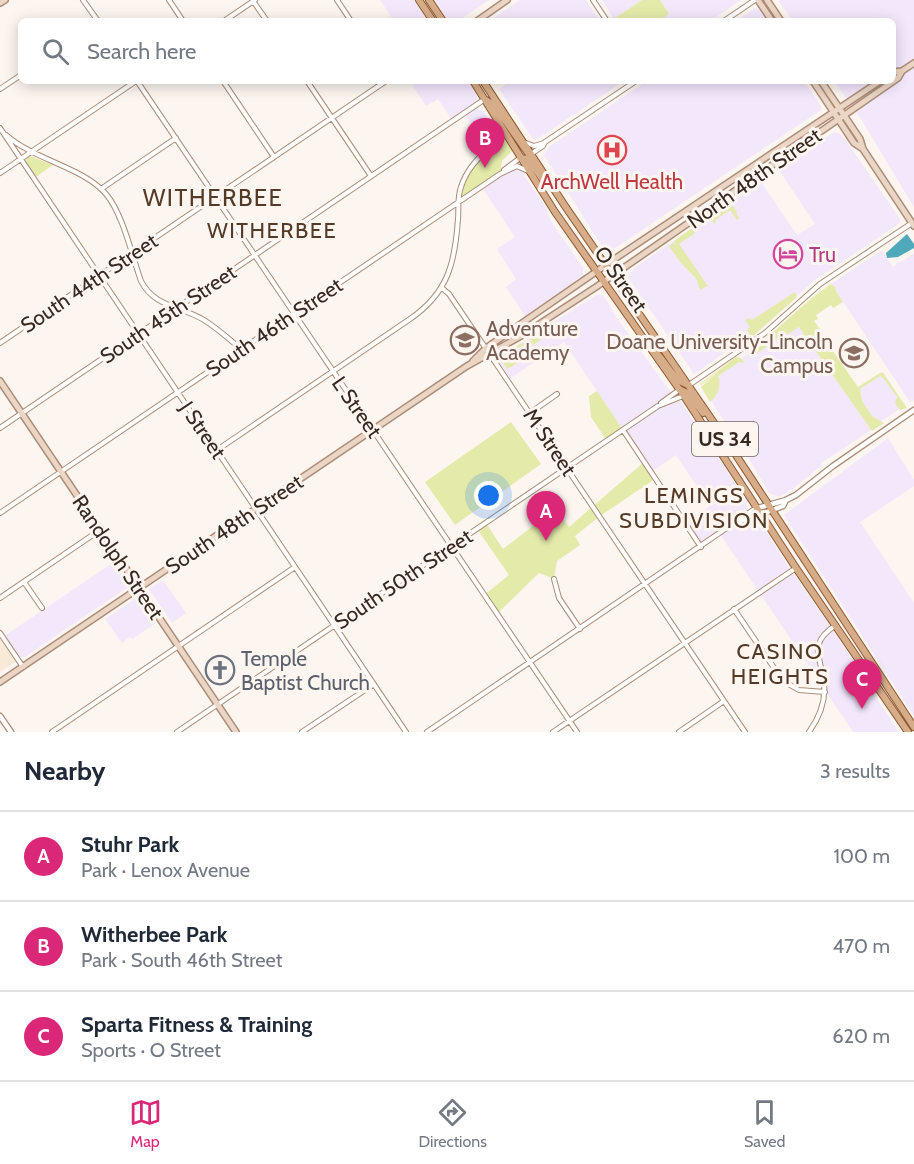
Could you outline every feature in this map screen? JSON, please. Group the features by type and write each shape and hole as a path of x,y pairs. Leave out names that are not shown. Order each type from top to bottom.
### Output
{"main road":[{"path":"0,3 5,0"},
{"path":"419,0 431,18"},
{"path":"429,0 441,18"},
{"path":"481,18 507,0"},
{"path":"757,0 770,18"},
{"path":"767,0 779,18"},
{"name":"North 48th Street","path":"896,71 914,63"},
{"name":"North 48th Street","path":"896,79 902,70"},
{"name":"O Street","path":"475,84 528,171 645,343 684,396 796,568 908,732"},
{"name":"O Street","path":"485,84 554,190 721,433 914,727"},
{"path":"815,84 854,143 863,149"},
{"path":"823,84 913,224"},
{"name":"North 48th Street","path":"607,265 876,84"},
{"name":"North 48th Street","path":"603,282 889,84"},
{"path":"485,99 494,105 522,148 531,154"},
{"path":"520,158 528,159 554,190"},
{"name":"South 48th Street","path":"0,682 467,366 607,265"},
{"name":"South 48th Street","path":"488,351 603,282"},
{"path":"645,343 656,351 680,382 689,386"},
{"name":"Randolph Street","path":"0,381 237,732"},
{"path":"679,389 689,394 708,420 721,433"}],"street":[{"path":"83,0 96,18"},
{"path":"169,0 181,18"},
{"path":"228,18 254,0 265,18"},
{"path":"337,0 349,18"},
{"path":"593,0 605,18"},
{"path":"729,18 757,0"},
{"path":"0,89 18,77"},
{"path":"0,173 133,84"},
{"name":"L Street","path":"139,84 577,732"},
{"path":"225,84 274,157"},
{"path":"309,84 371,176"},
{"name":"South 44th Street","path":"0,343 382,84"},
{"path":"524,141 532,146 545,142 632,84"},
{"name":"South 45th Street","path":"0,428 485,99"},
{"path":"0,128 14,141 32,152 101,189 115,208 141,281 147,291 157,300 210,324 241,349"},
{"name":"J Street","path":"0,128 406,732"},
{"path":"101,189 176,138"},
{"path":"531,154 545,142"},
{"path":"217,450 417,315 430,302 442,288 455,252 460,190 468,171 488,149"},
{"name":"South 46th Street","path":"0,513 500,174 520,158"},
{"name":"South 46th Street","path":"500,174 517,166 528,171"},
{"path":"689,386 765,333 820,284 913,224"},
{"name":"M Street","path":"442,288 449,294 530,412 745,732"},
{"name":"South 50th Street","path":"177,732 623,430 679,389"},
{"path":"530,412 557,394"},
{"name":"South 50th Street","path":"658,406 684,396"},
{"path":"427,732 739,522 746,514 783,506 786,500 801,492 833,466 914,410"},
{"path":"623,430 701,547"},
{"path":"0,598 100,530"},
{"path":"52,732 295,567"},
{"path":"553,732 796,568"},
{"path":"554,579 559,598 580,629"},
{"path":"24,582 42,608"},
{"path":"734,609 783,681 799,690 825,692"},
{"path":"809,732 819,714 825,692 818,644 825,633 836,625"},
{"path":"0,633 23,667"},
{"path":"302,732 374,684"},
{"path":"679,732 724,701"},
{"path":"0,716 11,732"}],"shaded area":[{"path":"380,0 414,0 426,18 392,18"},
{"path":"435,0 489,0 462,18 446,17"},
{"path":"520,0 586,0 598,18 496,18"},
{"path":"602,0 642,0 615,18"},
{"path":"660,0 741,0 714,18 663,18 669,14"},
{"path":"778,0 914,0 914,207 861,119 836,84 896,84 896,18 791,18"},
{"path":"755,8 759,9 766,18 740,18"},
{"path":"412,84 470,84 476,93 478,104 473,107 484,112 504,144 490,153 464,113 453,121 438,99 426,106"},
{"path":"506,84 620,84 536,140 533,139 499,89"},
{"path":"643,84 806,84 821,106 821,110 612,250 609,246 605,249 600,243 544,155 549,147"},
{"path":"834,132 839,133 845,139 900,219 900,223 815,280 761,327 694,374 628,277 634,268 761,182 797,235 815,224 779,170"},
{"path":"511,168 521,171 583,268 583,274 574,282 525,316 506,287 516,279 497,249 515,237 481,186"},
{"path":"882,250 893,267 914,253 914,400 910,402 831,284"},
{"path":"596,295 602,295 607,301 672,394 660,404 672,399 681,402 747,501 746,515 739,521 751,517 761,523 899,732 853,732 720,534 701,547 685,523 710,506 676,455 651,472 564,342 508,380 496,363 509,351"},
{"path":"802,309 856,390 883,372 905,406 821,463 822,465 794,488 779,497 769,493 711,401 719,389 715,376 770,339"},
{"path":"888,438 914,480 914,486 860,522 914,603 914,716 784,515"},
{"path":"114,562 129,584 128,587 25,657 17,657 3,637"},
{"path":"163,580 186,613 172,623 149,589"},
{"path":"138,597 156,623 122,643 105,619"},
{"path":"0,633 18,660 0,672"}],"green space":[{"path":"642,0 660,0 669,14 663,18 615,18"},
{"path":"501,134 512,151 502,161 500,174 459,201 464,178 488,149 491,153 504,144 499,135"},
{"path":"30,156 53,165 36,177 26,163"},
{"path":"728,201 713,213 730,202 739,218 737,220 730,210 715,220 716,224 714,223 710,218 710,213"},
{"path":"699,223 694,234 679,244 709,285 700,290 696,278 680,262 669,246 673,243 676,245 674,241"},
{"path":"831,284 843,302 833,308 831,305 816,315 818,319 814,321 819,331 858,387 883,373 907,408 900,410 895,403 897,397 880,376 860,389 862,401 872,416 884,423 872,431 799,327 786,333 756,354 749,351"},
{"path":"795,292 797,297 752,337 747,330 750,327 745,320 748,318 752,320"},
{"path":"554,324 556,329 530,347 519,362 507,369 501,359 506,352"},
{"path":"736,357 741,358 745,363 739,362 718,376 719,390 710,402 701,387 720,370 700,384"},
{"path":"597,391 623,430 607,441 591,417 589,396"},
{"path":"511,422 541,464 455,525 425,482"},
{"path":"644,462 655,479 575,536 580,545 557,561 554,579 539,573 497,614 484,595 509,575 477,529 486,523 503,549 556,508 569,527"}],"water":[{"path":"907,234 914,248 898,257 887,258 886,253"}],"place":[{"name":"ArchWell Health","path":"612,150"},
{"name":"Witherbee Park","path":"485,168"},
{"name":"Tru","path":"788,254"},
{"name":"Adventure Academy","path":"465,340"},
{"name":"Doane University-Lincoln Campus","path":"854,353"},
{"name":"Stuhr Park","path":"546,541"},
{"name":"Temple Baptist Church","path":"220,670"},
{"name":"Sparta Fitness & Training","path":"862,709"}],"district":[{"name":"WITHERBEE","path":"213,197"},
{"name":"WITHERBEE","path":"272,230"},
{"name":"LEMINGS SUBDIVISION","path":"694,508"},
{"name":"CASINO HEIGHTS","path":"780,664"}]}
